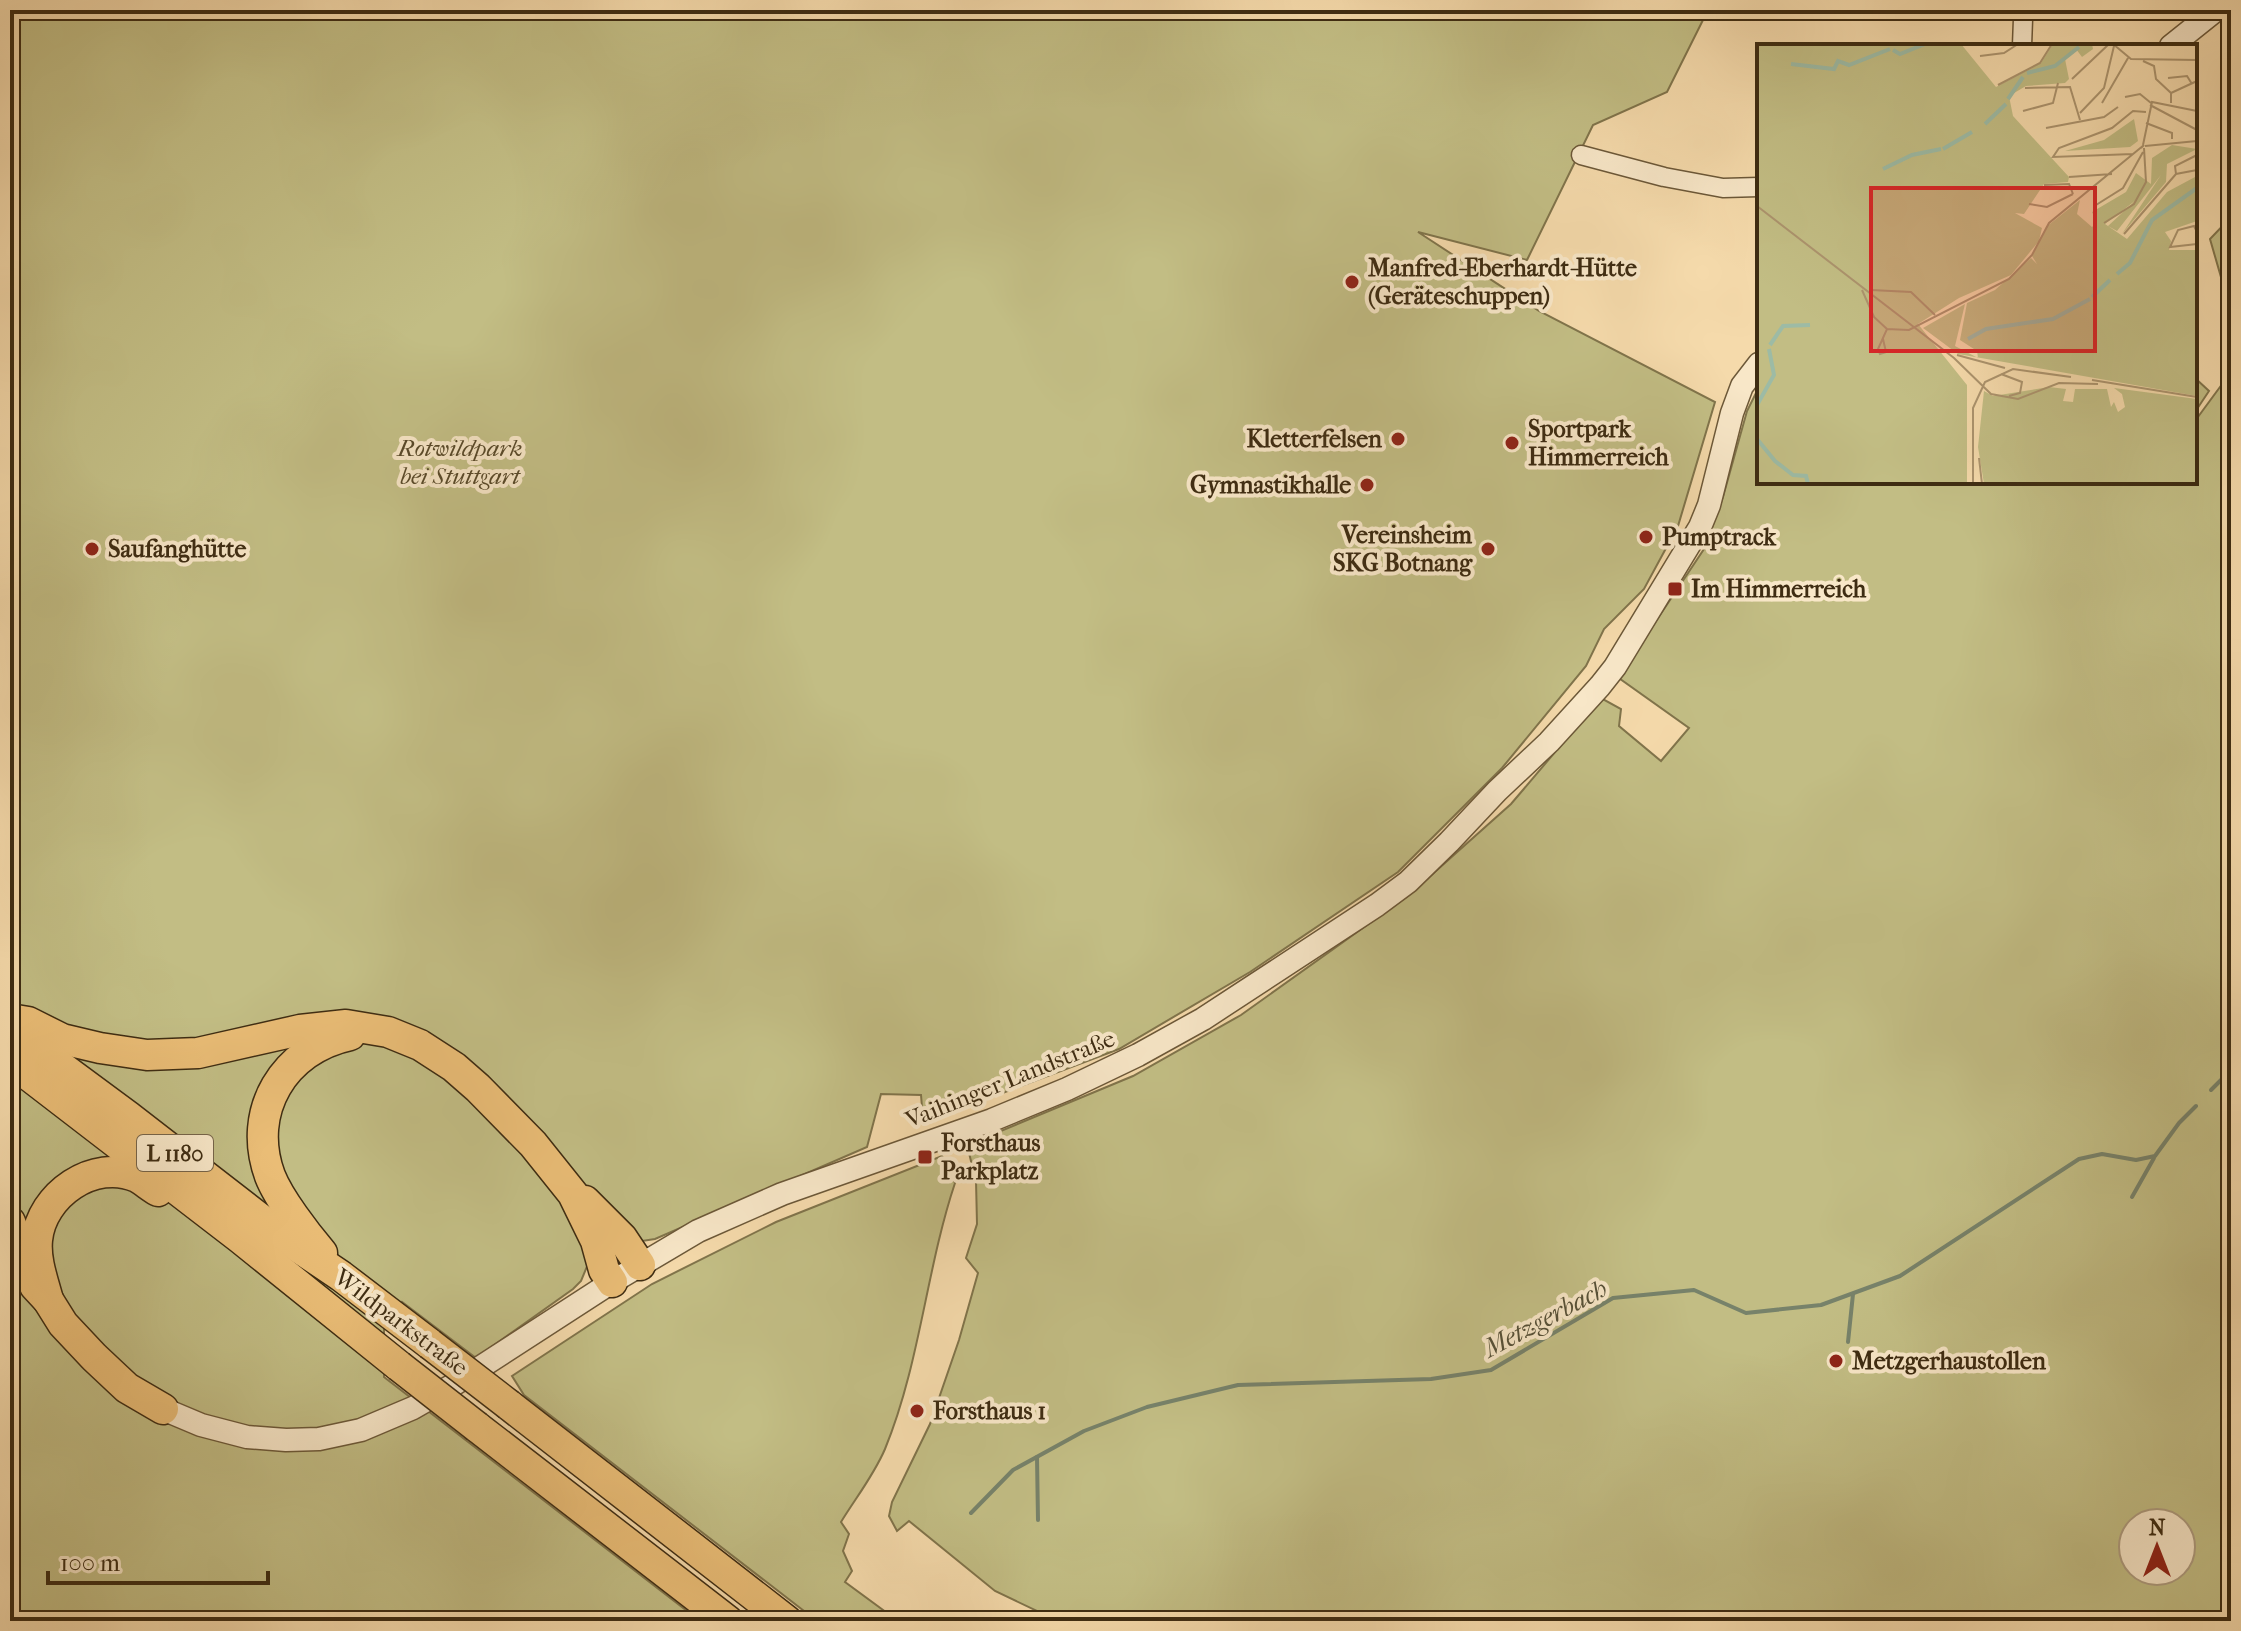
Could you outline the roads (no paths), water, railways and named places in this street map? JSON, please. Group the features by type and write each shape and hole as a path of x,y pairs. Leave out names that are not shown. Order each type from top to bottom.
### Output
{"highway":[{"path":"10,1019 28,1022 62,1039 147,1055 198,1053 300,1030 346,1025 376,1029 420,1045 454,1067 533,1144 573,1194 596,1241 604,1270 612,1282"},
{"name":"Wildparkstraße","path":"10,1029 289,1241 341,1276 787,1621"},
{"name":"L 1180","path":"341,1276 274,1187 265,1157 263,1122 266,1107 277,1085 306,1054 339,1037 376,1029"},
{"name":"Wildparkstraße","path":"10,1061 728,1621"},
{"name":"L 1180","path":"48,1300 39,1264 37,1241 41,1220 56,1198 75,1182 89,1176 114,1173 137,1177 214,1229 240,1238"},
{"path":"573,1194 590,1204 605,1219 640,1265"},
{"name":"L 1180","path":"10,1222 35,1286 63,1324 127,1388 163,1409"}],"street":[{"path":"2021,10 2022,44"},
{"path":"2174,44 2216,10"},
{"path":"1581,155 1664,177 1723,188 1757,187"},
{"name":"Vaihinger Landstraße","path":"163,1409 201,1425 247,1437 319,1439 361,1430 413,1408 453,1385 612,1282 698,1231 861,1165 992,1120 1067,1089 1138,1055 1256,985 1408,882 1549,742 1615,667 1700,527 1709,505 1732,413 1742,386 1757,367"}],"waterway":[{"name":"Metzgerbach","path":"2211,1090 2231,1070"},
{"name":"Metzgerbach","path":"971,1513 1013,1470 1084,1431 1147,1407 1238,1385 1431,1379 1491,1370 1613,1298 1694,1290 1746,1313 1821,1305 1900,1276 2079,1159 2102,1154 2136,1160 2155,1156 2196,1106"},
{"path":"2132,1197 2154,1158"},
{"path":"1848,1342 1853,1294"},
{"path":"1037,1457 1038,1520"}],"place":[{"name":"Manfred-Eberhardt-Hütte (Geräteschuppen)","path":"1352,282"},
{"name":"Kletterfelsen","path":"1398,439"},
{"name":"Sportpark Himmerreich","path":"1512,443"},
{"name":"Gymnastikhalle","path":"1367,485"},
{"name":"Pumptrack","path":"1646,537"},
{"name":"Saufanghütte","path":"92,549"},
{"name":"Vereinsheim SKG Botnang","path":"1488,549"},
{"name":"Im Himmerreich","path":"1675,589"},
{"name":"Forsthaus Parkplatz","path":"925,1157"},
{"name":"Metzgerhaustollen","path":"1836,1361"},
{"name":"Forsthaus 1","path":"917,1411"}],"park label":[{"name":"Rotwildpark bei Stuttgart","path":"460,462"}]}
